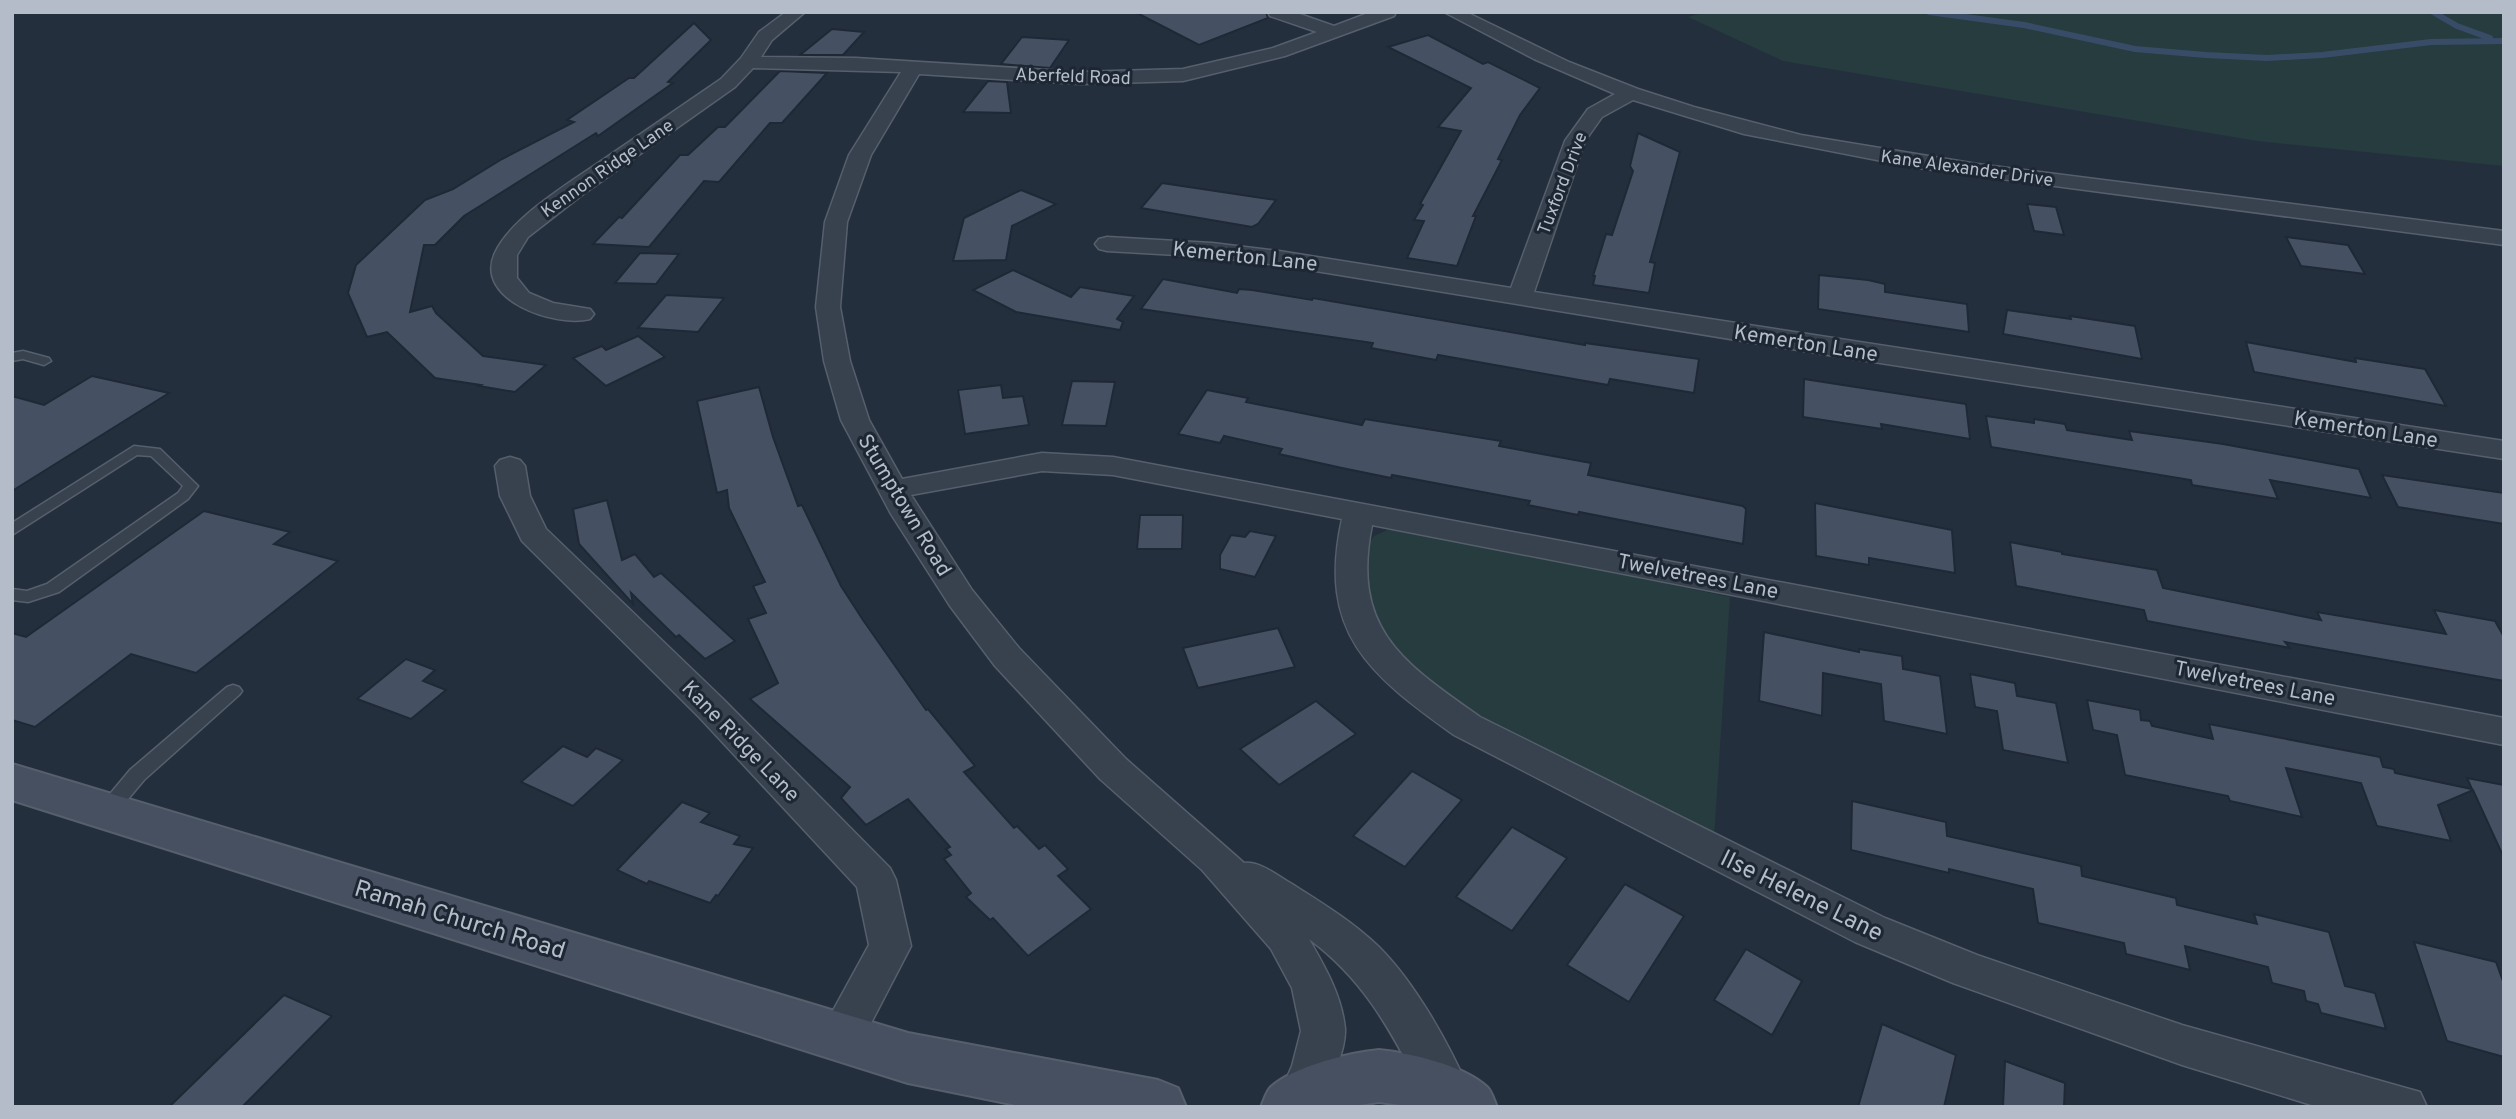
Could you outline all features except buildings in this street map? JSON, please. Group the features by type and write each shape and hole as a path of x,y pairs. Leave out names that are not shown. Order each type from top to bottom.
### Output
{"main road":[{"name":"Ramah Church Road","path":"12,782 461,918 908,1058 1158,1107"},
{"name":"Ramah Church Road","path":"908,1058 1028,1107"},
{"path":"1294,1103 1323,1086 1363,1076 1406,1077 1458,1099"}],"street":[{"name":"Kennon Ridge Lane","path":"581,314 548,310 520,298 505,278 505,255 519,233 564,197 728,83 748,62 765,36 797,12"},
{"path":"1276,12 1332,32"},
{"name":"Aberfeld Road","path":"748,62 813,62 1080,78 1183,75 1279,52 1388,12"},
{"name":"Kane Alexander Drive","path":"1452,12 1533,53 1631,93 1762,131 1886,157 1972,171 2504,238"},
{"name":"Stumptown Road","path":"913,68 860,155 836,222 828,307 837,361 855,419 891,490 961,598 1007,657 1113,769 1216,859 1286,936 1312,985 1322,1031 1314,1066 1294,1103"},
{"name":"Tuxford Drive","path":"1521,295 1575,141 1595,113 1631,93"},
{"name":"Kemerton Lane","path":"1107,244 1212,250 1279,258 1521,295 1822,346 2504,450"},
{"name":"Twelvetrees Lane","path":"891,490 1007,467 1042,462 1081,462 1227,486 2504,732"},
{"name":"Kane Ridge Lane","path":"510,466 515,496 533,534 710,708 876,880 890,946 840,1038"},
{"name":"Ilse Helene Lane","path":"1359,512 1351,539 1348,567 1350,598 1364,632 1388,665 1420,693 1467,726 1870,930 1968,970 2064,1006 2182,1045 2320,1086 2404,1107"},
{"name":"Stumptown Road","path":"1216,859 1300,910 1362,958 1394,999 1458,1099"}],"lane":[{"path":"12,357 23,355 44,361"},
{"path":"12,530 134,450 155,452 191,486 183,496 52,588 27,597 12,594"},
{"path":"107,811 137,775 233,691"}],"green space":[{"path":"1706,12 2504,12 2504,166 2257,141 1783,61 1688,17"},
{"path":"1390,529 1412,531 1730,597 1714,837 1462,707 1413,673 1381,639 1368,607 1365,549 1374,536"}],"waterway":[{"path":"1929,12 2024,25 2135,49 2206,55 2267,58 2322,55 2431,42 2504,41"},
{"path":"2433,12 2457,26 2490,38"}]}
